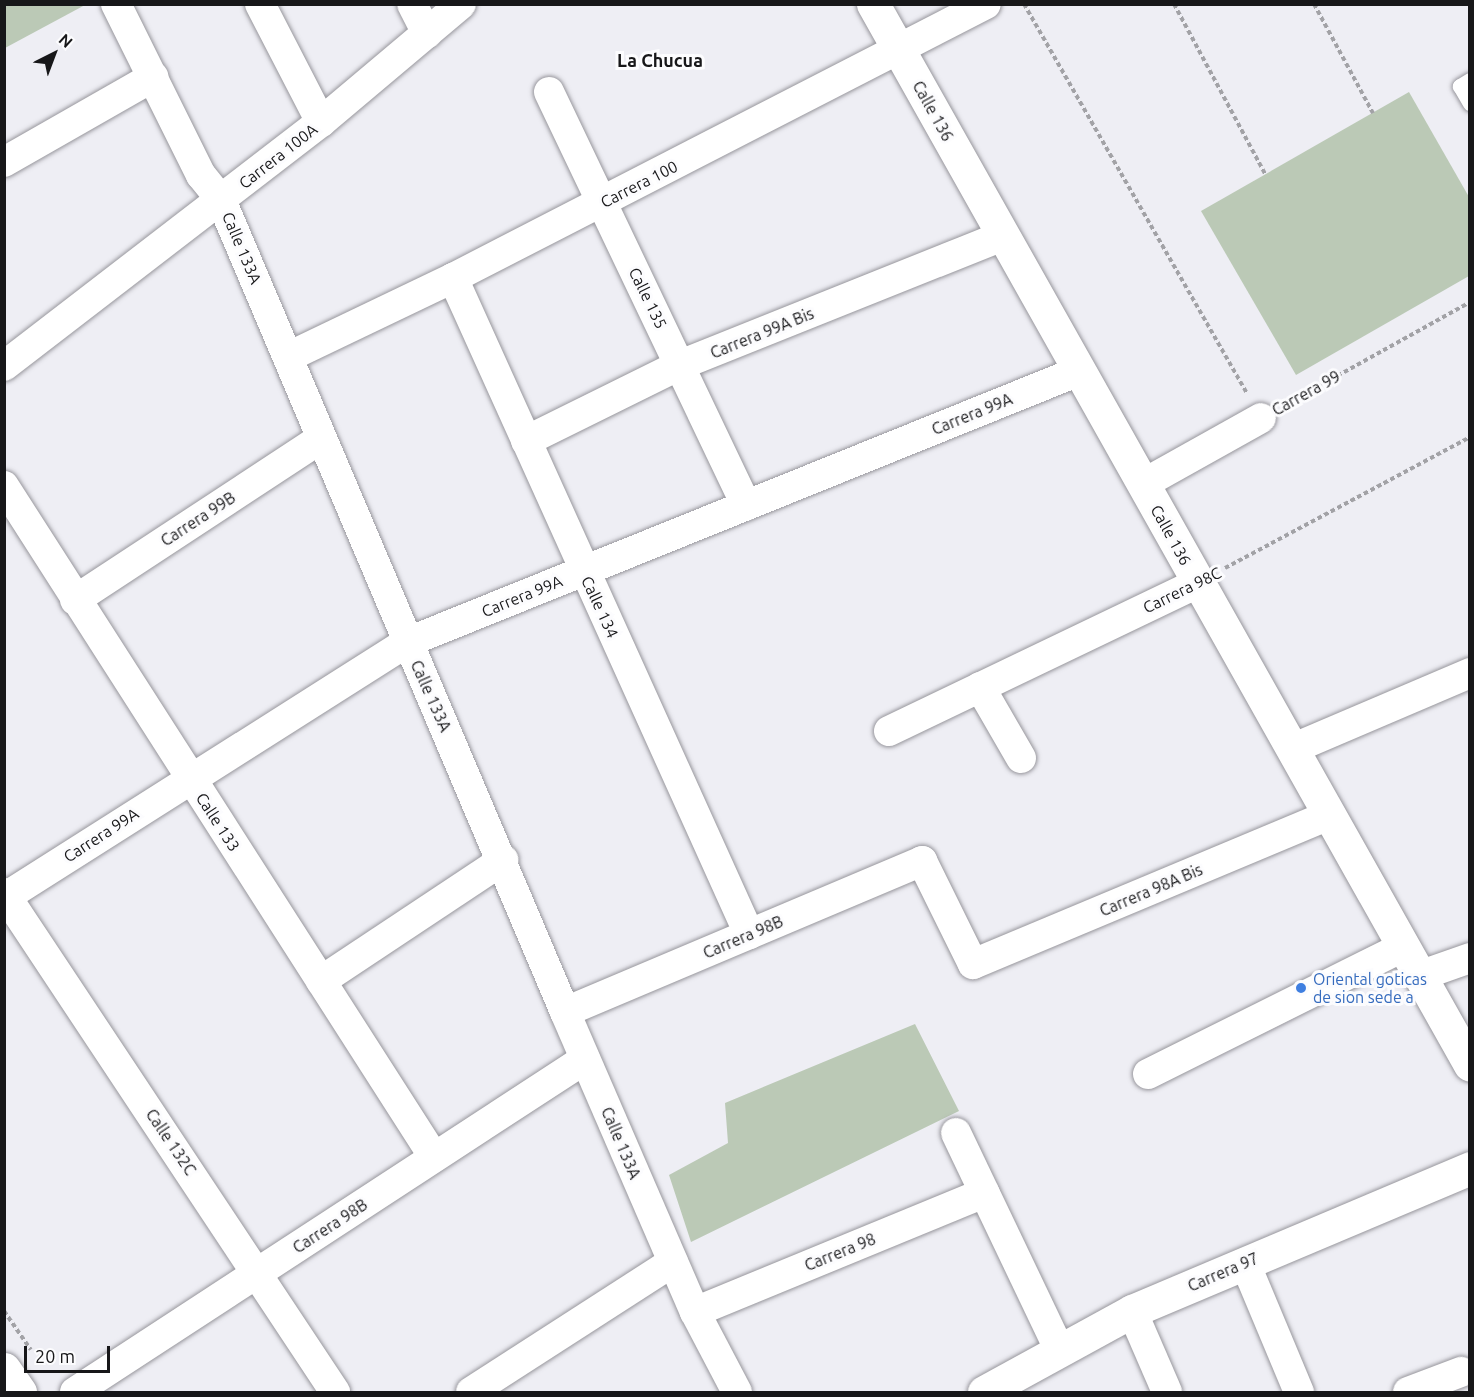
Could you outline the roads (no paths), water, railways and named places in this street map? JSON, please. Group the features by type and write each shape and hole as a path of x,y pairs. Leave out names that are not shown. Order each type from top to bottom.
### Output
{"street":[{"name":"Calle 133A","path":"116,4 201,176 221,200 673,1263 695,1312 737,1392"},
{"path":"260,4 321,122"},
{"path":"412,4 427,33"},
{"name":"Carrera 100A","path":"4,366 321,122 461,4"},
{"name":"Calle 136","path":"873,4 1470,1065"},
{"name":"Carrera 100","path":"288,357 453,278 900,52 986,4"},
{"path":"4,162 153,77"},
{"name":"Calle 135","path":"549,92 746,505"},
{"name":"Carrera 99A Bis","path":"526,441 680,365 1004,236"},
{"name":"Calle 134","path":"453,278 583,571 749,934"},
{"name":"Carrera 99A","path":"5,896 189,777 408,642 1079,370"},
{"name":"Carrera 99","path":"1143,484 1261,418"},
{"name":"Carrera 99B","path":"75,600 322,438"},
{"name":"Calle 133","path":"4,486 434,1157"},
{"name":"Carrera 98C","path":"890,730 1198,583"},
{"path":"1292,749 1470,673"},
{"path":"980,687 1021,758"},
{"name":"Carrera 98A Bis","path":"922,861 974,964 1329,815"},
{"path":"321,981 503,860"},
{"name":"Carrera 98B","path":"565,1012 922,861"},
{"name":"Calle 132C","path":"5,896 258,1273 335,1392"},
{"path":"1148,1074 1403,947"},
{"path":"1419,976 1470,958"},
{"name":"Carrera 98B","path":"75,1392 585,1059"},
{"path":"956,1133 1060,1351"},
{"name":"Carrera 97","path":"1001,1388 1060,1351 1132,1311 1470,1168"},
{"name":"Carrera 98","path":"695,1312 984,1193"},
{"path":"471,1392 673,1263"},
{"path":"1245,1263 1299,1392"},
{"path":"1132,1311 1167,1392"},
{"path":"4,1369 20,1392"},
{"path":"1408,1392 1461,1372"}],"lane":[{"path":"1470,80 1460,86 1470,103"}],"place":[{"name":"Oriental goticas de sion sede a","path":"1301,988"}],"district":[{"name":"La Chucua","path":"660,60"}]}
